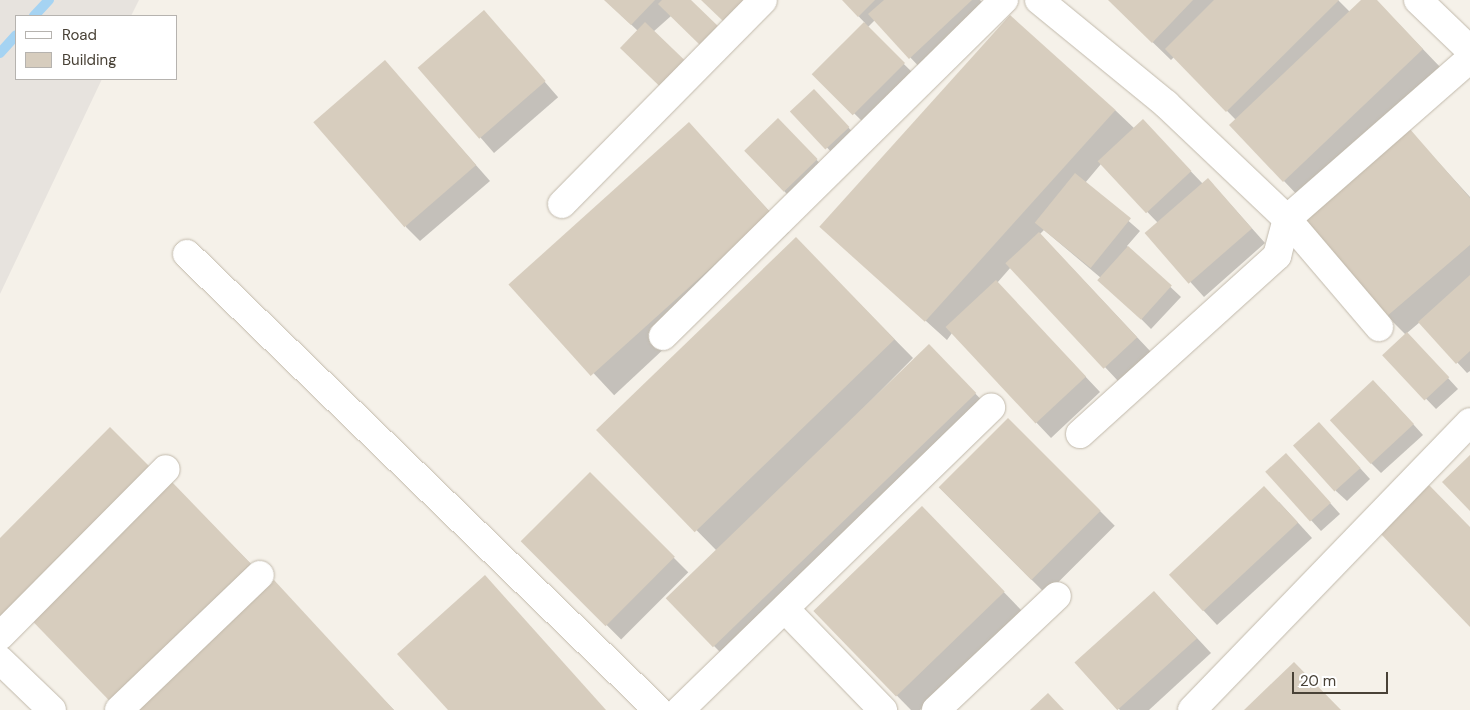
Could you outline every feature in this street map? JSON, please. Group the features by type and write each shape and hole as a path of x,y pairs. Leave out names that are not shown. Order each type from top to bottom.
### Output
{"street":[{"path":"562,204 763,0"},
{"path":"663,336 1004,0"},
{"path":"1039,0 1166,104 1287,219 1379,327"},
{"path":"1418,0 1470,50"},
{"path":"1080,434 1277,256 1287,219 1470,59"},
{"path":"187,254 658,710"},
{"path":"680,710 991,408"},
{"path":"1192,710 1470,422"},
{"path":"0,636 166,469"},
{"path":"119,710 260,575"},
{"path":"936,710 1057,596"},
{"path":"785,609 883,710"},
{"path":"0,660 52,710"}],"shaded area":[{"path":"0,0 139,0 132,15 15,15 15,80 102,80 0,294"}],"building":[{"path":"604,0 655,0 631,25"},
{"path":"662,0 691,0 720,28 702,47 658,4"},
{"path":"701,0 745,0 724,22"},
{"path":"842,0 875,0 858,17"},
{"path":"884,0 972,0 909,59 868,14"},
{"path":"1108,0 1193,0 1152,43"},
{"path":"1214,0 1339,0 1226,112 1165,49"},
{"path":"1361,0 1377,0 1423,49 1283,182 1229,125"},
{"path":"484,10 546,81 479,139 418,68"},
{"path":"1010,15 1116,110 925,322 819,227"},
{"path":"645,22 690,65 665,91 620,48"},
{"path":"864,22 905,63 853,115 812,74"},
{"path":"385,60 476,165 404,227 313,122"},
{"path":"814,89 849,127 825,150 790,112"},
{"path":"778,118 818,159 784,192 744,151"},
{"path":"1143,119 1191,171 1146,213 1098,161"},
{"path":"689,122 771,213 591,376 508,285"},
{"path":"1409,128 1470,198 1470,245 1386,317 1302,220"},
{"path":"1075,173 1131,218 1091,268 1035,223"},
{"path":"1208,178 1252,229 1189,284 1145,233"},
{"path":"1039,232 1137,337 1104,369 1005,263"},
{"path":"796,237 895,339 695,532 596,430"},
{"path":"1128,246 1172,285 1141,320 1097,280"},
{"path":"1470,275 1470,351 1456,364 1418,322"},
{"path":"996,280 1086,377 1036,424 946,327"},
{"path":"1407,332 1449,377 1424,401 1382,355"},
{"path":"929,344 976,393 713,647 666,598"},
{"path":"1373,380 1414,424 1371,464 1330,420"},
{"path":"1008,418 1101,511 1031,580 939,487"},
{"path":"1319,422 1360,468 1334,491 1293,445"},
{"path":"110,427 152,469 0,623 0,538"},
{"path":"1286,453 1331,503 1310,522 1265,472"},
{"path":"1470,455 1470,511 1442,482"},
{"path":"590,472 675,557 606,626 521,541"},
{"path":"171,481 251,564 109,701 29,618"},
{"path":"1429,485 1470,527 1470,627 1379,532"},
{"path":"1264,486 1298,523 1203,611 1169,575"},
{"path":"922,506 1005,592 896,696 813,611"},
{"path":"485,575 606,710 448,710 397,654"},
{"path":"274,580 394,710 132,710"},
{"path":"1154,591 1197,639 1117,710 1074,663"},
{"path":"1294,662 1341,710 1244,710"},
{"path":"1048,693 1064,710 1030,710"}],"waterway":[{"path":"35,15 49,0"},
{"path":"0,53 15,36"}]}
